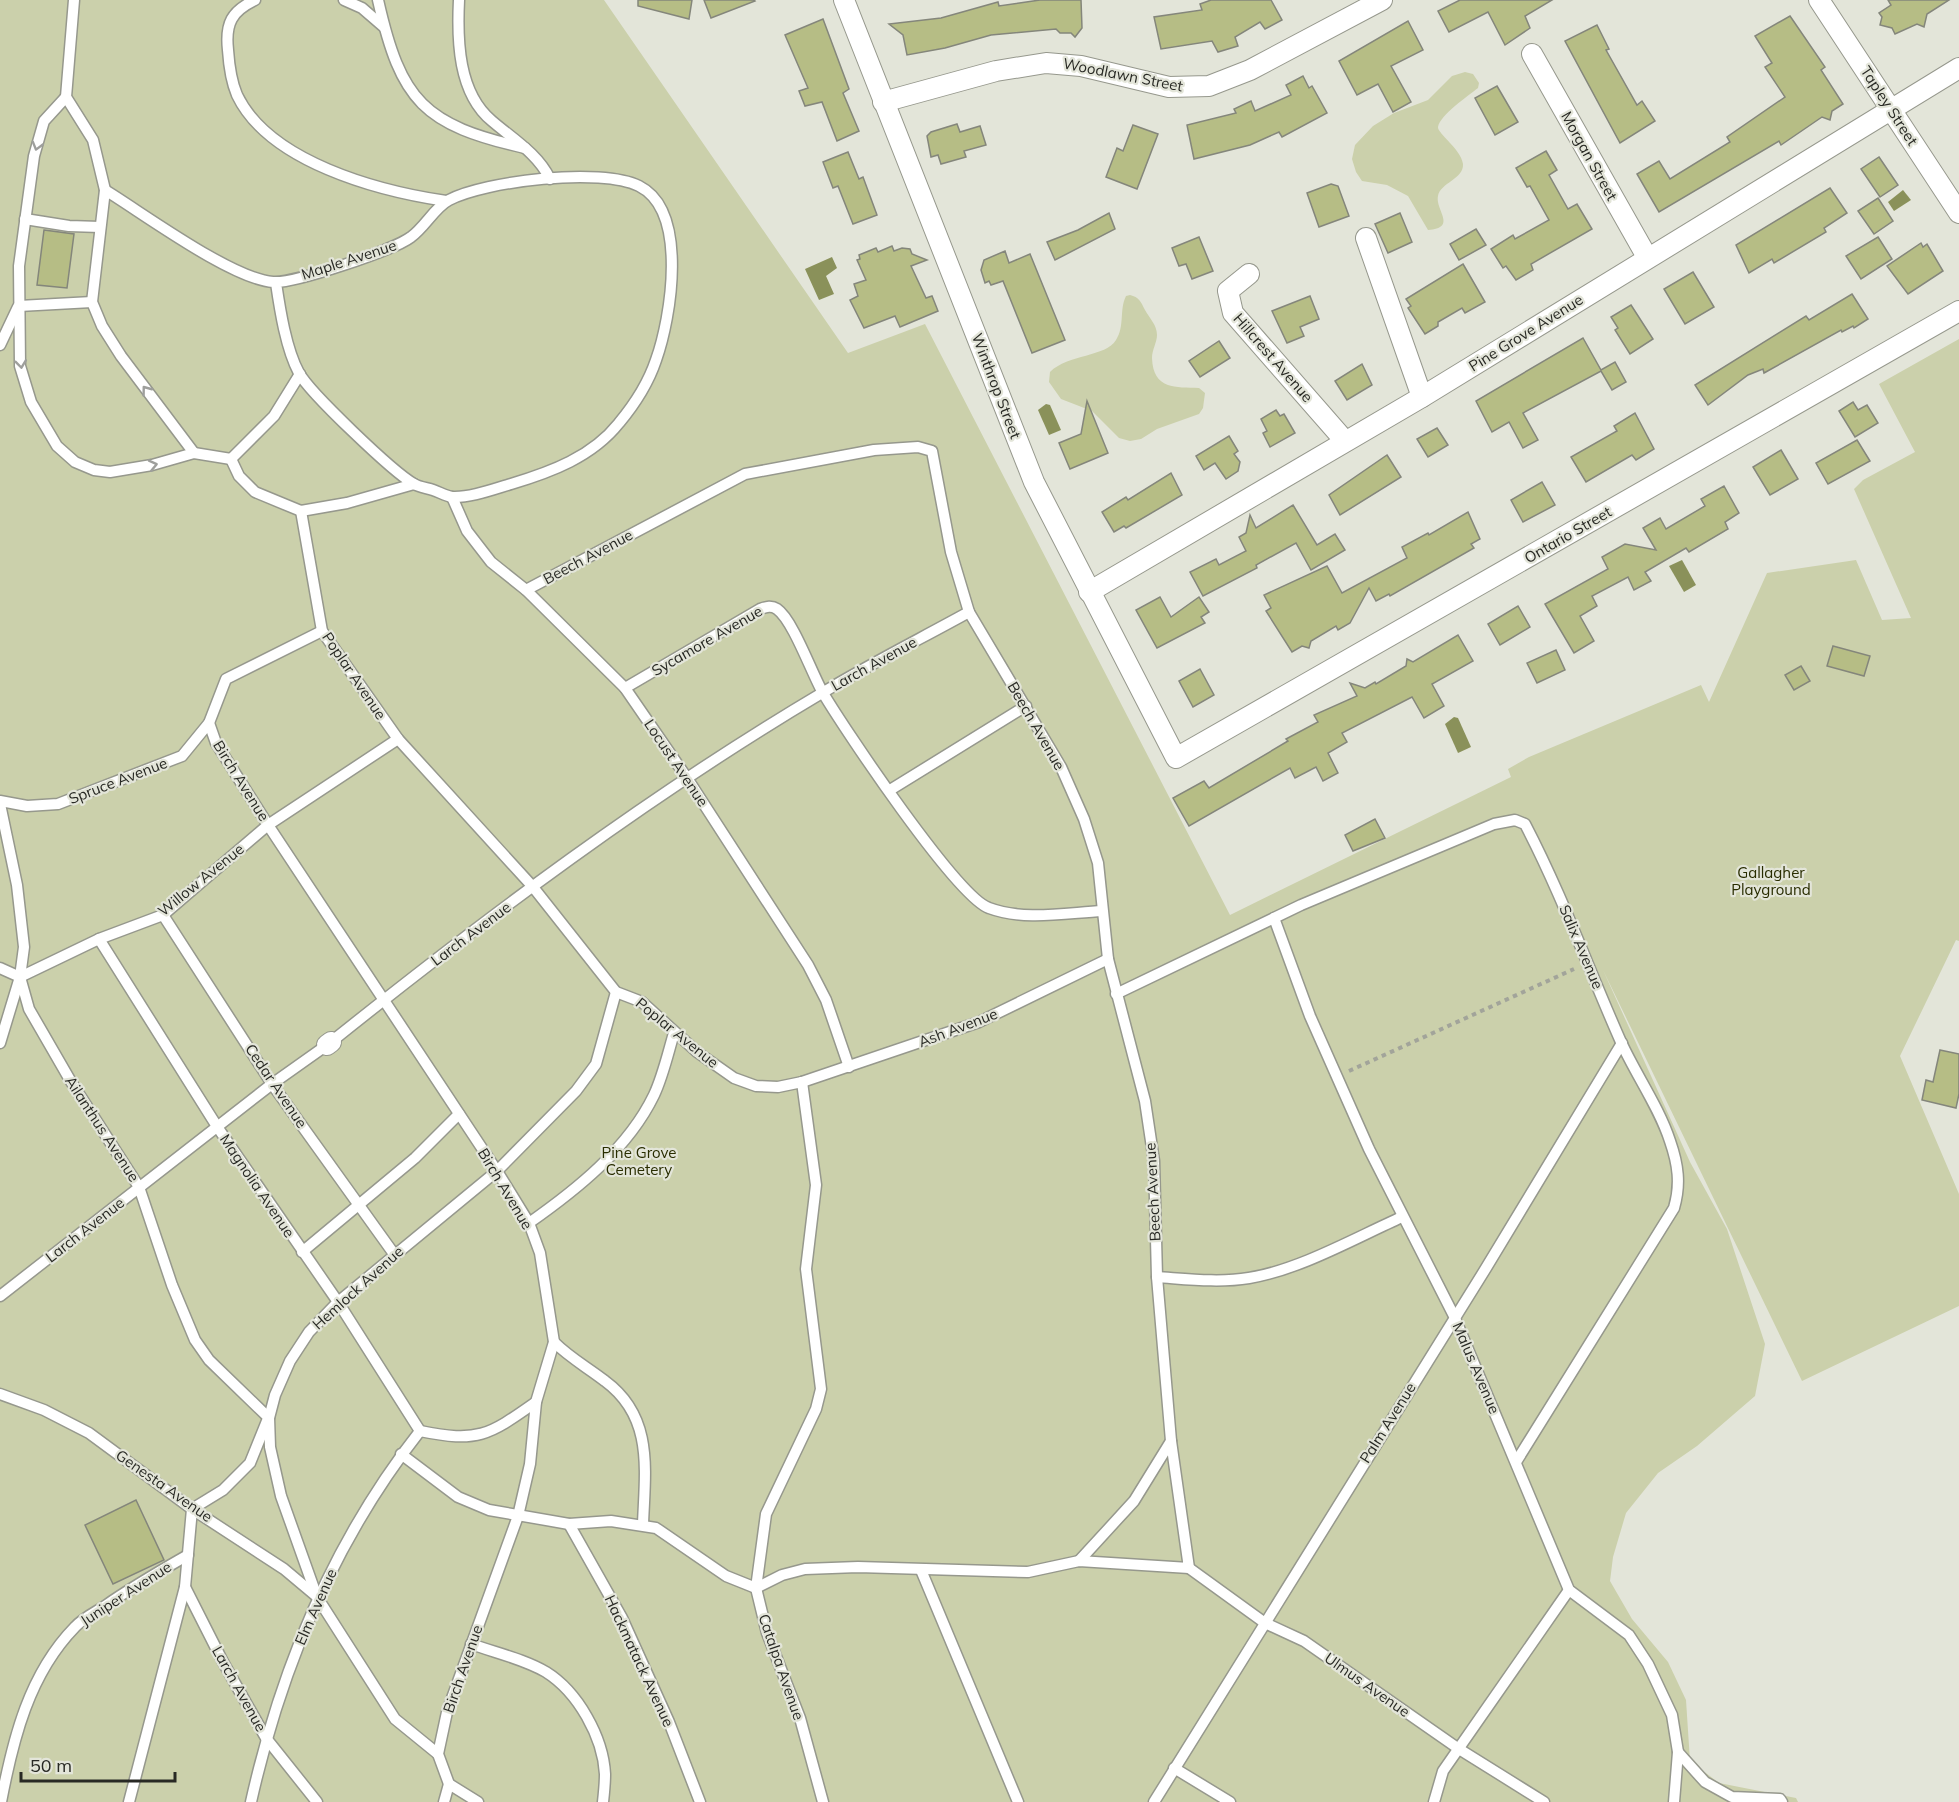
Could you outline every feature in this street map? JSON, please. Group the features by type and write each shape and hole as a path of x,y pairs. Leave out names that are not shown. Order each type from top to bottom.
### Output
{"street":[{"name":"Winthrop Street","path":"844,0 1023,457 1089,592 1176,758"},
{"name":"Woodlawn Street","path":"883,102 996,71 1046,63 1081,66 1169,87 1209,86 1250,70 1382,0"},
{"name":"Tapley Street","path":"1819,0 1959,213"},
{"name":"Morgan Street","path":"1532,54 1647,257"},
{"name":"Pine Grove Avenue","path":"1089,592 1422,398 1647,257 1959,68"},
{"path":"1366,238 1422,398"},
{"name":"Hillcrest Avenue","path":"1249,274 1228,291 1233,313 1345,441"},
{"name":"Ontario Street","path":"1176,758 1959,311"}],"lane":[{"path":"74,0 66,97 93,140 105,190 92,302 102,326 121,356 194,453"},
{"path":"105,190 244,276 276,283 281,316 300,374 342,420 414,484 452,496 496,489 542,475 596,446 619,424 656,363 666,325 671,281 672,242 663,217 652,197 639,186 616,180 586,178 549,179 496,185 446,201 407,195 350,178 320,165 284,144 257,123 237,94 230,72 227,41 231,20 237,9 255,0"},
{"path":"344,0 362,8 384,27"},
{"path":"378,0 384,27 405,82 425,108 449,125 469,133 525,148"},
{"path":"459,0 459,42 465,76 474,99 489,119 543,164 549,179"},
{"path":"66,97 44,121 34,156 19,266 20,366 31,402 57,446 75,462 94,470 110,472 152,465 194,453 231,459"},
{"name":"Maple Avenue","path":"276,283 343,265 409,239 446,201"},
{"path":"25,219 69,226 100,227"},
{"path":"19,306 92,302"},
{"path":"0,345 19,306"},
{"path":"231,459 274,416 300,374"},
{"name":"Beech Avenue","path":"526,590 745,474 873,450 918,447 932,451 951,552 969,612 1061,767 1084,819 1098,863 1108,959 1145,1101 1155,1161 1157,1277 1171,1442 1189,1568"},
{"path":"231,459 239,476 255,492 301,511 347,502 414,484"},
{"name":"Locust Avenue","path":"452,496 467,531 491,562 526,590 625,688 687,778 808,965 826,1000 849,1067"},
{"name":"Poplar Avenue","path":"301,511 322,631 398,740 533,887 616,992 642,1002 674,1033 734,1078 756,1086 778,1087 802,1082"},
{"name":"Sycamore Avenue","path":"625,688 760,609 770,606 779,610 791,628 823,692 890,790 949,871 974,900 988,908 1022,915 1102,911"},
{"name":"Larch Avenue","path":"0,1296 272,1084 329,1044 533,887 687,778 823,692 969,612"},
{"name":"Spruce Avenue","path":"0,802 27,806 58,804 182,756 209,723 226,679 322,631"},
{"path":"890,790 1026,706"},
{"name":"Birch Avenue","path":"209,723 216,743 268,825 382,1001 497,1171 529,1223 540,1253 554,1342 536,1401 530,1464 518,1516 447,1712 438,1754"},
{"name":"Willow Avenue","path":"20,977 99,939 163,915 268,825 398,740"},
{"path":"0,802 16,885 24,947 20,977 0,1043"},
{"name":"Salix Avenue","path":"1116,994 1274,918 1494,824 1515,820 1525,824 1622,1043 1670,1139 1678,1172 1679,1191 1674,1208 1516,1462"},
{"name":"Cedar Avenue","path":"163,915 272,1084 394,1254"},
{"name":"Malus Avenue","path":"1274,918 1310,1016 1402,1217 1454,1316 1569,1590"},
{"name":"Magnolia Avenue","path":"99,939 218,1128 338,1302 420,1431"},
{"name":"Ash Avenue","path":"802,1082 979,1022 1108,959"},
{"path":"0,968 20,977"},
{"name":"Ailanthus Avenue","path":"20,977 29,1009 70,1080 139,1187 172,1285 195,1340 209,1360 269,1418"},
{"name":"Hemlock Avenue","path":"438,1754 395,1719 317,1597 281,1496 270,1447 269,1418 275,1395 290,1361 309,1332 338,1302 394,1254 497,1171 576,1091 596,1064 616,992"},
{"path":"529,1223 561,1201 627,1138 654,1095 674,1033"},
{"name":"Palm Avenue","path":"1154,1802 1454,1316 1486,1268 1622,1043"},
{"path":"756,1588 766,1514 816,1409 821,1389 806,1269 816,1185 802,1082"},
{"path":"302,1252 357,1203 415,1158 459,1114"},
{"path":"1157,1277 1200,1280 1249,1278 1299,1263 1402,1217"},
{"path":"554,1342 571,1359 606,1382 632,1407 642,1434 645,1460 643,1524"},
{"name":"Genesta Avenue","path":"0,1394 44,1410 89,1432 192,1509 284,1569 317,1597"},
{"path":"420,1431 454,1438 479,1436 498,1429 536,1401"},
{"path":"129,1802 185,1587 192,1509 223,1490 250,1464 269,1418"},
{"name":"Elm Avenue","path":"251,1802 266,1738 317,1597 358,1521 401,1454 420,1431"},
{"path":"1079,1561 1134,1501 1171,1442"},
{"path":"401,1454 458,1497 489,1510 569,1524 611,1521 643,1524 656,1528 726,1576 756,1588 782,1575 805,1569 858,1567 1028,1572 1079,1561 1189,1568"},
{"name":"Hackmatack Avenue","path":"569,1524 622,1618 669,1722 700,1802"},
{"name":"Juniper Avenue","path":"1,1802 12,1746 31,1693 47,1660 76,1625 131,1588 188,1555"},
{"name":"Ulmus Avenue","path":"1189,1568 1264,1623 1304,1641 1459,1749 1544,1802"},
{"path":"921,1570 1018,1802"},
{"name":"Larch Avenue","path":"185,1587 223,1662 266,1738 317,1802"},
{"name":"Catalpa Avenue","path":"756,1588 767,1633 800,1718 824,1802"},
{"path":"1434,1802 1443,1771 1569,1590 1629,1635 1648,1664 1672,1715 1678,1752 1674,1802"},
{"path":"471,1644 546,1672 568,1691 583,1712 598,1740 605,1773 603,1802"},
{"path":"1678,1752 1705,1782 1732,1797 1780,1799 1782,1802"},
{"path":"438,1754 449,1784 444,1802"},
{"path":"1174,1768 1230,1802"},
{"path":"449,1784 478,1802"}],"path":[{"path":"1337,1075 1358,1068 1588,962"}],"green space":[{"name":"Pine Grove Cemetery","path":"0,0 604,0 848,353 925,324 1230,915 1511,777 1508,769 1529,757 1701,685 1709,702 1767,573 1856,560 1882,620 1911,618 1854,489 1863,480 1915,452 1879,384 1959,339 1959,941 1956,940 1900,1056 1959,1194 1959,1306 1802,1381 1603,970 1690,1162 1727,1229 1765,1344 1755,1396 1697,1446 1658,1473 1626,1513 1613,1557 1610,1581 1632,1619 1668,1662 1686,1700 1690,1761 1719,1783 1796,1798 1798,1802 0,1802"},
{"path":"1465,72 1473,74 1479,83 1478,88 1449,111 1438,127 1461,158 1462,169 1460,174 1443,188 1438,196 1444,222 1442,226 1428,230 1408,196 1387,185 1362,181 1352,159 1355,145 1373,126 1394,113 1428,100 1452,76"},
{"path":"1130,295 1139,300 1157,331 1152,358 1157,376 1167,385 1199,388 1205,393 1203,408 1199,414 1157,429 1141,439 1130,441 1119,438 1092,411 1061,399 1049,382 1050,372 1058,366 1111,346 1119,335 1124,301 1126,296"}],"shaded area":[{"path":"1903,190 1911,200 1894,211 1888,202"},
{"path":"832,257 837,268 826,276 834,294 819,300 805,269"},
{"path":"1046,404 1050,405 1061,430 1049,435 1038,410"},
{"path":"1682,560 1696,585 1684,592 1669,566"},
{"path":"1454,717 1458,718 1471,747 1458,753 1445,724"}],"building":[{"path":"638,0 692,0 689,19 638,6"},
{"path":"704,0 754,0 755,1 711,18"},
{"path":"1040,0 1081,0 1082,28 1075,37 1071,33 1060,33 1056,29 991,35 945,48 907,55 903,35 889,24 941,18 998,2 999,6"},
{"path":"1211,0 1271,0 1282,20 1265,29 1260,22 1235,37 1238,46 1218,52 1212,41 1161,49 1154,17 1202,10 1200,4"},
{"path":"1460,0 1552,0 1525,16 1530,28 1505,45 1488,12 1449,32 1438,11"},
{"path":"1888,0 1949,0 1927,14 1924,27 1917,24 1895,34 1892,28 1880,25 1882,17 1879,13 1891,5"},
{"path":"1790,16 1825,67 1821,70 1843,104 1832,111 1830,120 1822,117 1781,145 1779,141 1659,212 1637,174 1659,161 1670,179 1730,142 1727,137 1785,97 1765,67 1772,63 1755,36"},
{"path":"823,19 849,89 843,93 859,131 837,141 822,102 805,106 799,91 808,88 785,35"},
{"path":"1408,21 1423,50 1391,66 1411,102 1393,112 1378,84 1357,95 1339,61"},
{"path":"1597,25 1609,49 1606,50 1637,105 1642,101 1655,121 1620,143 1565,41"},
{"path":"1303,76 1309,88 1312,86 1327,113 1282,137 1279,132 1250,145 1194,159 1187,125 1236,113 1234,109 1251,101 1255,111 1291,95 1286,85"},
{"path":"1497,86 1518,122 1495,135 1475,98"},
{"path":"957,124 960,132 980,126 986,145 964,151 966,157 941,164 938,155 931,157 927,136 931,132"},
{"path":"1133,125 1158,134 1137,189 1106,177 1117,148 1123,151"},
{"path":"1546,151 1557,170 1549,175 1568,209 1577,204 1592,229 1531,264 1533,270 1516,280 1506,266 1503,268 1491,249 1513,235 1515,239 1549,220 1530,186 1527,187 1516,168"},
{"path":"848,152 859,179 863,177 877,215 853,224 838,186 833,188 823,162"},
{"path":"1879,157 1898,185 1880,197 1861,169"},
{"path":"1331,184 1338,186 1349,216 1319,227 1307,193"},
{"path":"1830,188 1847,213 1824,228 1826,232 1774,263 1772,259 1749,273 1736,245"},
{"path":"1878,198 1893,221 1874,234 1858,211"},
{"path":"1109,213 1115,229 1055,260 1047,242 1078,230"},
{"path":"1400,213 1412,242 1388,253 1375,224"},
{"path":"1476,229 1486,245 1459,260 1450,244"},
{"path":"44,230 74,234 67,288 37,285"},
{"path":"1199,237 1213,271 1192,279 1186,264 1179,266 1172,248"},
{"path":"1878,237 1892,259 1861,279 1846,256"},
{"path":"1921,243 1923,247 1927,244 1943,271 1908,294 1887,266"},
{"path":"892,246 894,251 902,248 910,249 912,254 927,260 911,266 926,298 932,296 938,311 900,327 895,316 864,328 850,300 858,296 854,284 866,280 857,260 860,259 859,255 876,248 878,252"},
{"path":"1005,251 1009,263 1030,254 1065,340 1032,353 1003,281 991,285 989,281 985,283 981,270 984,260"},
{"path":"1463,264 1485,302 1465,313 1462,308 1438,322 1438,326 1425,334 1408,308 1411,306 1406,299"},
{"path":"1693,272 1714,307 1685,324 1664,289"},
{"path":"1852,294 1868,319 1854,328 1853,326 1842,332 1841,330 1764,373 1763,369 1748,375 1708,405 1695,385 1806,316 1809,320"},
{"path":"1310,296 1319,319 1300,327 1304,336 1287,343 1272,311"},
{"path":"1631,305 1653,339 1630,354 1615,330 1618,328 1611,317"},
{"path":"1583,338 1601,370 1615,362 1626,382 1612,390 1601,371 1523,413 1538,440 1523,448 1509,422 1492,432 1476,401"},
{"path":"1219,341 1230,358 1200,377 1189,361"},
{"path":"1362,364 1372,385 1347,400 1335,381"},
{"path":"1087,401 1108,453 1070,469 1059,443 1081,434"},
{"path":"1853,402 1858,410 1867,405 1878,423 1855,437 1839,411"},
{"path":"1276,410 1280,416 1284,414 1295,433 1270,447 1263,433 1267,431 1261,419"},
{"path":"1635,413 1654,449 1636,460 1632,455 1586,482 1571,457 1617,431 1614,426"},
{"path":"1437,428 1448,445 1428,457 1417,439"},
{"path":"1229,436 1238,451 1234,454 1240,462 1238,471 1226,479 1215,463 1204,470 1196,456"},
{"path":"1857,440 1870,461 1828,484 1816,463"},
{"path":"1781,450 1798,479 1770,495 1753,467"},
{"path":"1387,455 1401,477 1340,515 1329,495"},
{"path":"1171,473 1182,495 1126,528 1124,526 1114,532 1102,512 1126,497 1128,500"},
{"path":"1542,482 1555,505 1523,522 1511,500"},
{"path":"1724,486 1739,513 1725,522 1728,529 1689,552 1686,548 1645,572 1651,581 1634,590 1628,577 1592,596 1597,606 1580,616 1594,641 1574,653 1545,604 1608,569 1602,557 1625,544 1656,550 1643,528 1660,518 1666,529 1705,506 1701,499"},
{"path":"1293,505 1317,545 1335,534 1345,550 1311,570 1296,543 1256,565 1257,568 1203,596 1190,572 1216,559 1219,565 1246,551 1239,537 1246,533 1250,515 1256,528"},
{"path":"1468,512 1480,539 1471,544 1474,548 1390,596 1389,594 1376,601 1369,588 1350,623 1338,630 1336,626 1311,641 1309,648 1302,646 1292,652 1266,611 1271,608 1264,595 1327,566 1342,593 1407,558 1402,547 1428,533 1429,535"},
{"path":"1160,597 1171,617 1199,597 1209,612 1201,617 1205,623 1157,648 1136,610"},
{"path":"1518,606 1530,627 1500,645 1488,624"},
{"path":"1458,635 1473,661 1432,684 1444,706 1424,718 1412,697 1342,733 1347,742 1328,753 1338,773 1323,781 1316,767 1295,778 1290,768 1189,826 1173,798 1204,781 1209,788 1288,741 1286,739 1318,722 1314,715 1357,696 1350,683 1365,688 1375,682 1376,684 1406,666 1407,659 1413,662"},
{"path":"1833,646 1870,656 1864,676 1827,666"},
{"path":"1556,650 1565,670 1537,683 1527,663"},
{"path":"1801,666 1810,681 1794,690 1785,675"},
{"path":"1200,669 1214,695 1193,707 1179,681"},
{"path":"1375,819 1385,838 1353,851 1345,835"},
{"path":"1940,1050 1959,1054 1959,1094 1956,1108 1922,1100 1926,1080 1933,1082"},
{"path":"136,1500 164,1560 113,1584 85,1525"}],"park label":[{"name":"Gallagher Playground","path":"1771,882"}]}
